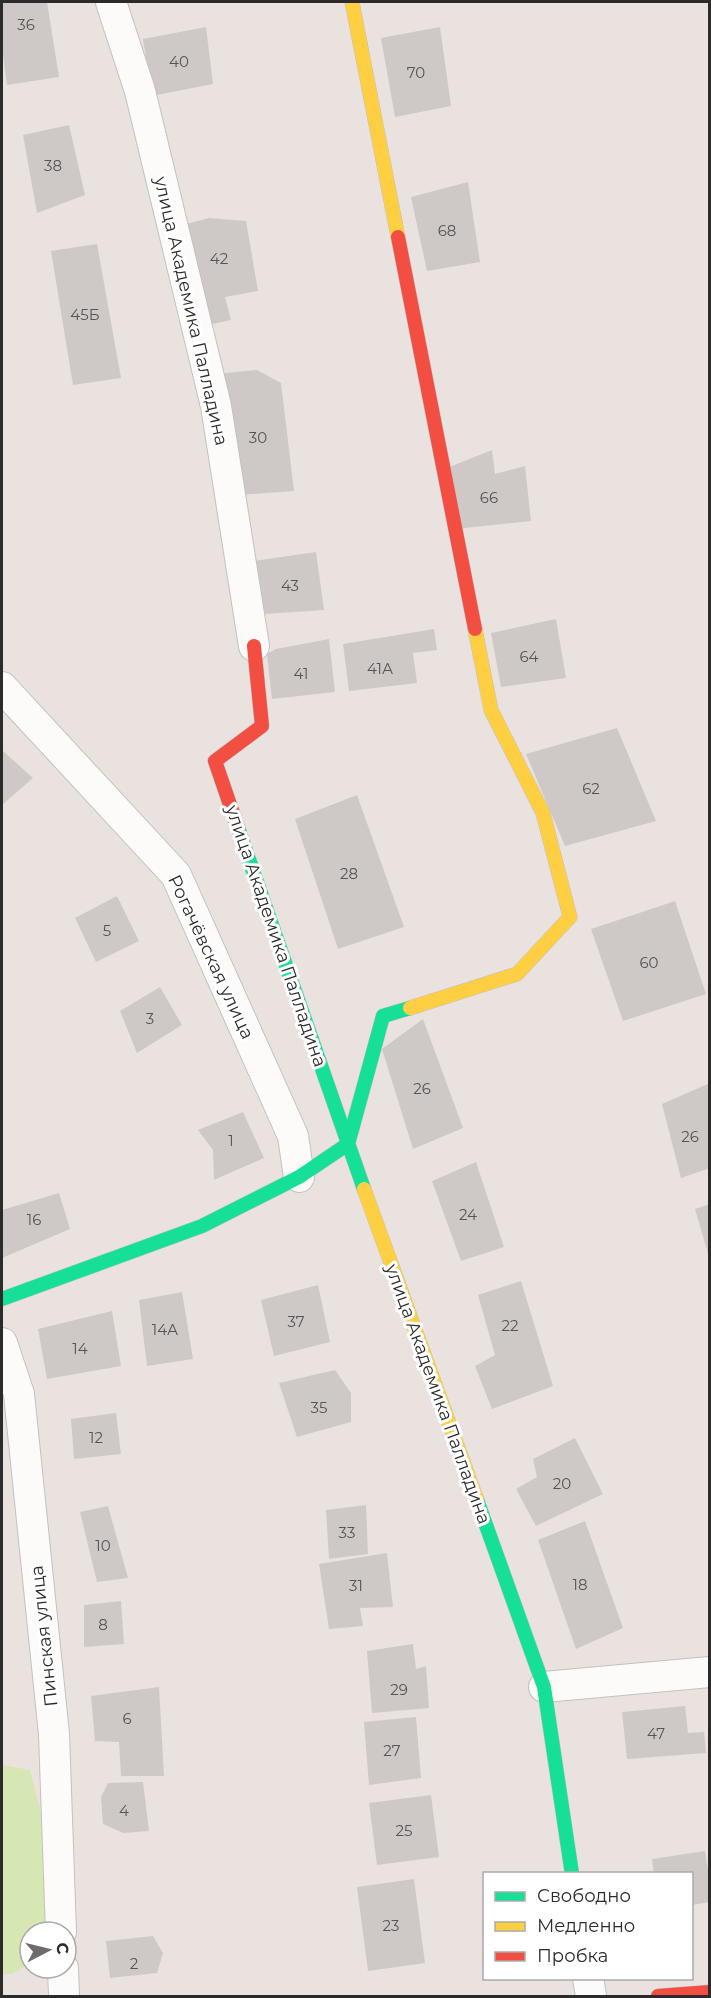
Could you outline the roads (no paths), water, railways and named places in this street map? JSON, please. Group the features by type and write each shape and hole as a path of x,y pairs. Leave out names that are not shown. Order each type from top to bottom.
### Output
{"street":[{"name":"улица Академика Палладина","path":"111,2 140,91 216,406 254,646 262,726 215,761 348,1144 544,1687 572,1872"},
{"path":"2,1299 202,1226 300,1177 348,1144 383,1016 517,974 570,917 543,813 491,710 352,2"},
{"name":"Рогачёвская улица","path":"2,687 176,875 293,1136 300,1177"},
{"name":"Пинская улица","path":"2,1343 19,1395 53,1722 61,1920"},
{"path":"544,1687 710,1672"},
{"path":"63,1980 63,1996"},
{"path":"588,1980 591,1996"},
{"path":"658,1996 710,1992"}]}
